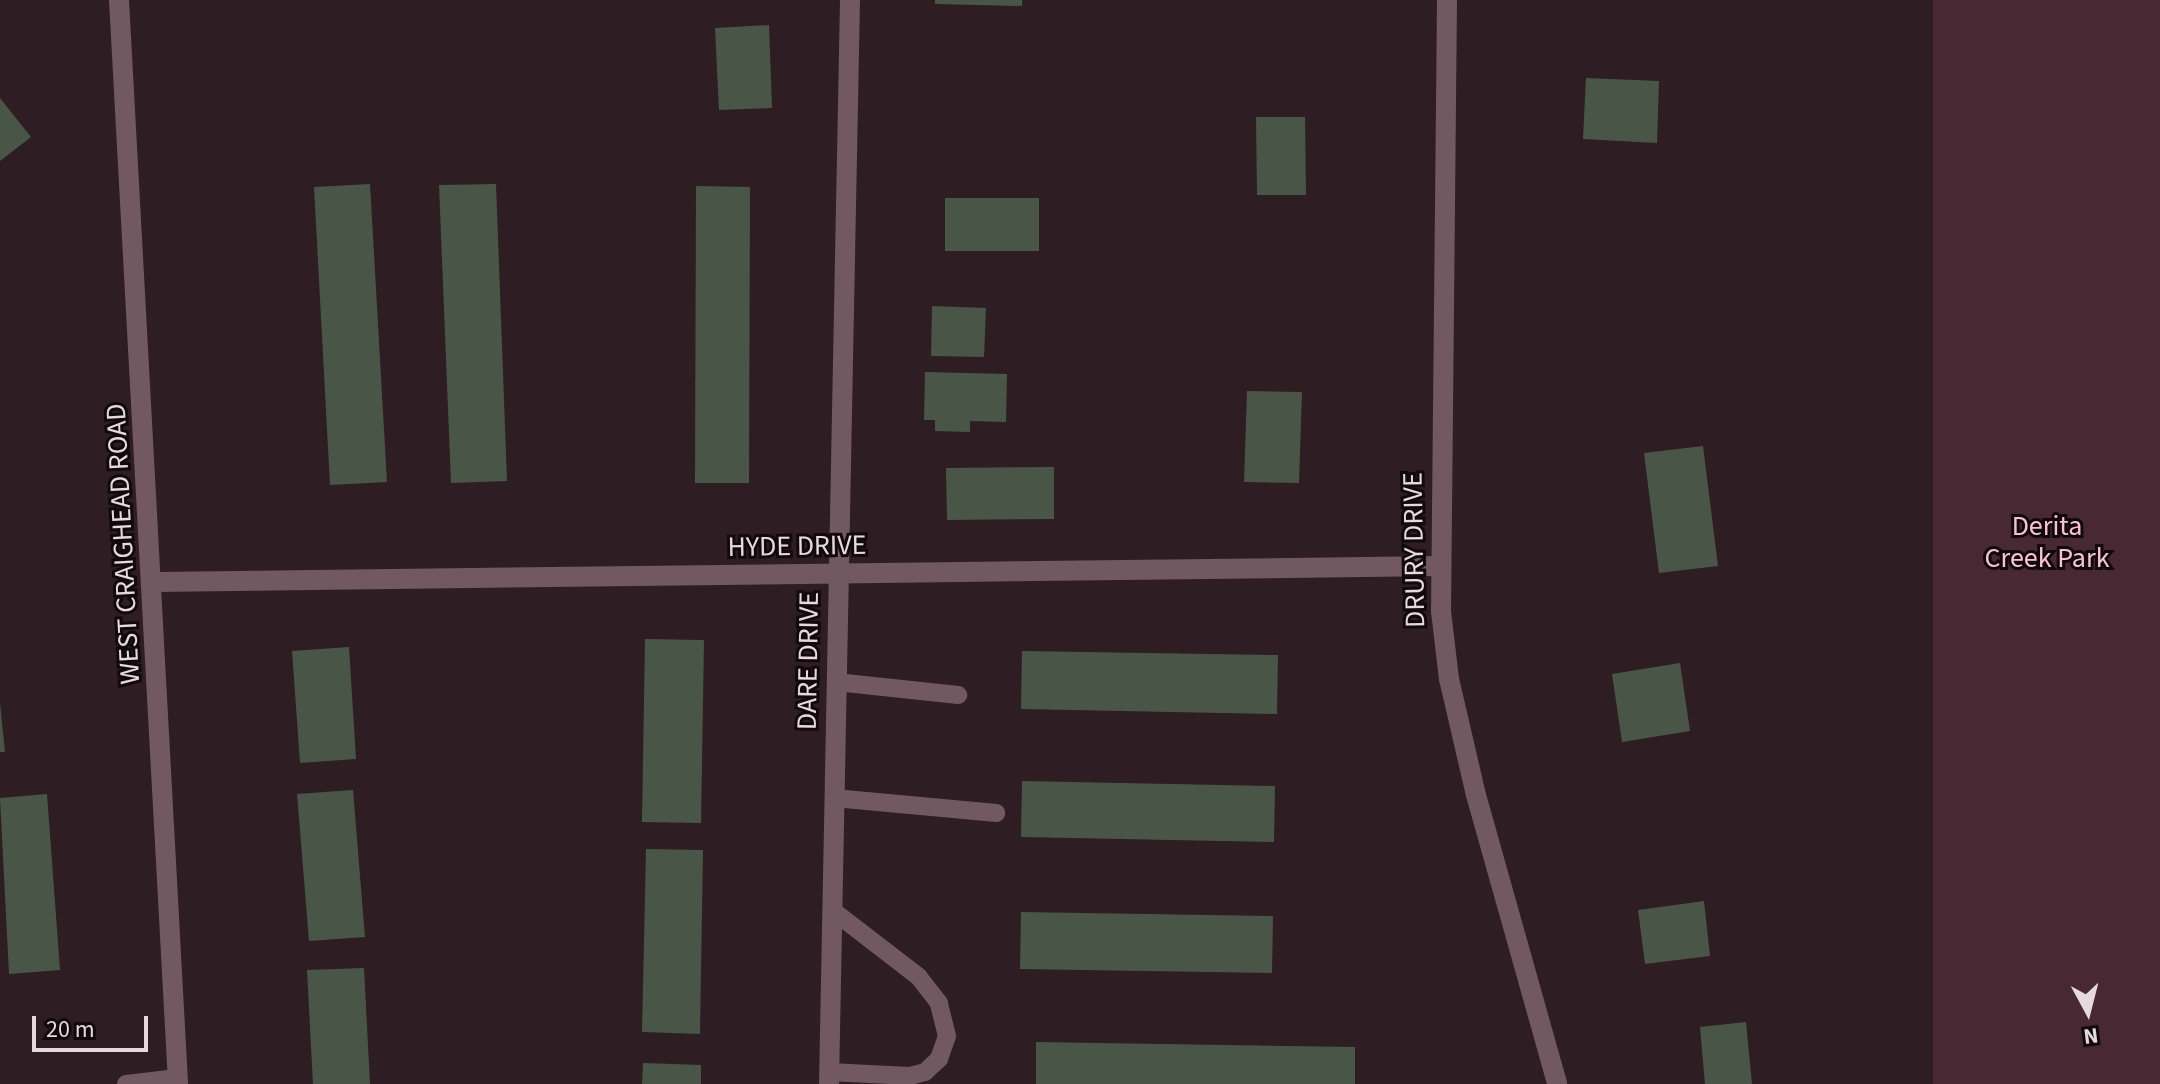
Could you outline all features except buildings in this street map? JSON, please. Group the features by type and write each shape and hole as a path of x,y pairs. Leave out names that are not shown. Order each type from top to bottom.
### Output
{"street":[{"name":"WEST CRAIGHEAD ROAD","path":"119,0 154,582 178,1081"},
{"name":"DARE DRIVE","path":"829,1078 850,0"},
{"name":"DRURY DRIVE","path":"1447,0 1440,566 1449,679 1557,1084"},
{"name":"HYDE DRIVE","path":"154,582 1440,566"}],"lane":[{"path":"836,682 958,695"},
{"path":"834,798 996,813"},
{"path":"829,1078 910,1076 925,1072 939,1059 947,1036 939,1003 919,977 832,910"},
{"path":"126,1084 178,1081"}],"green space":[{"name":"Derita Creek Park","path":"1933,0 2160,0 2160,1084 1933,1084"}]}
